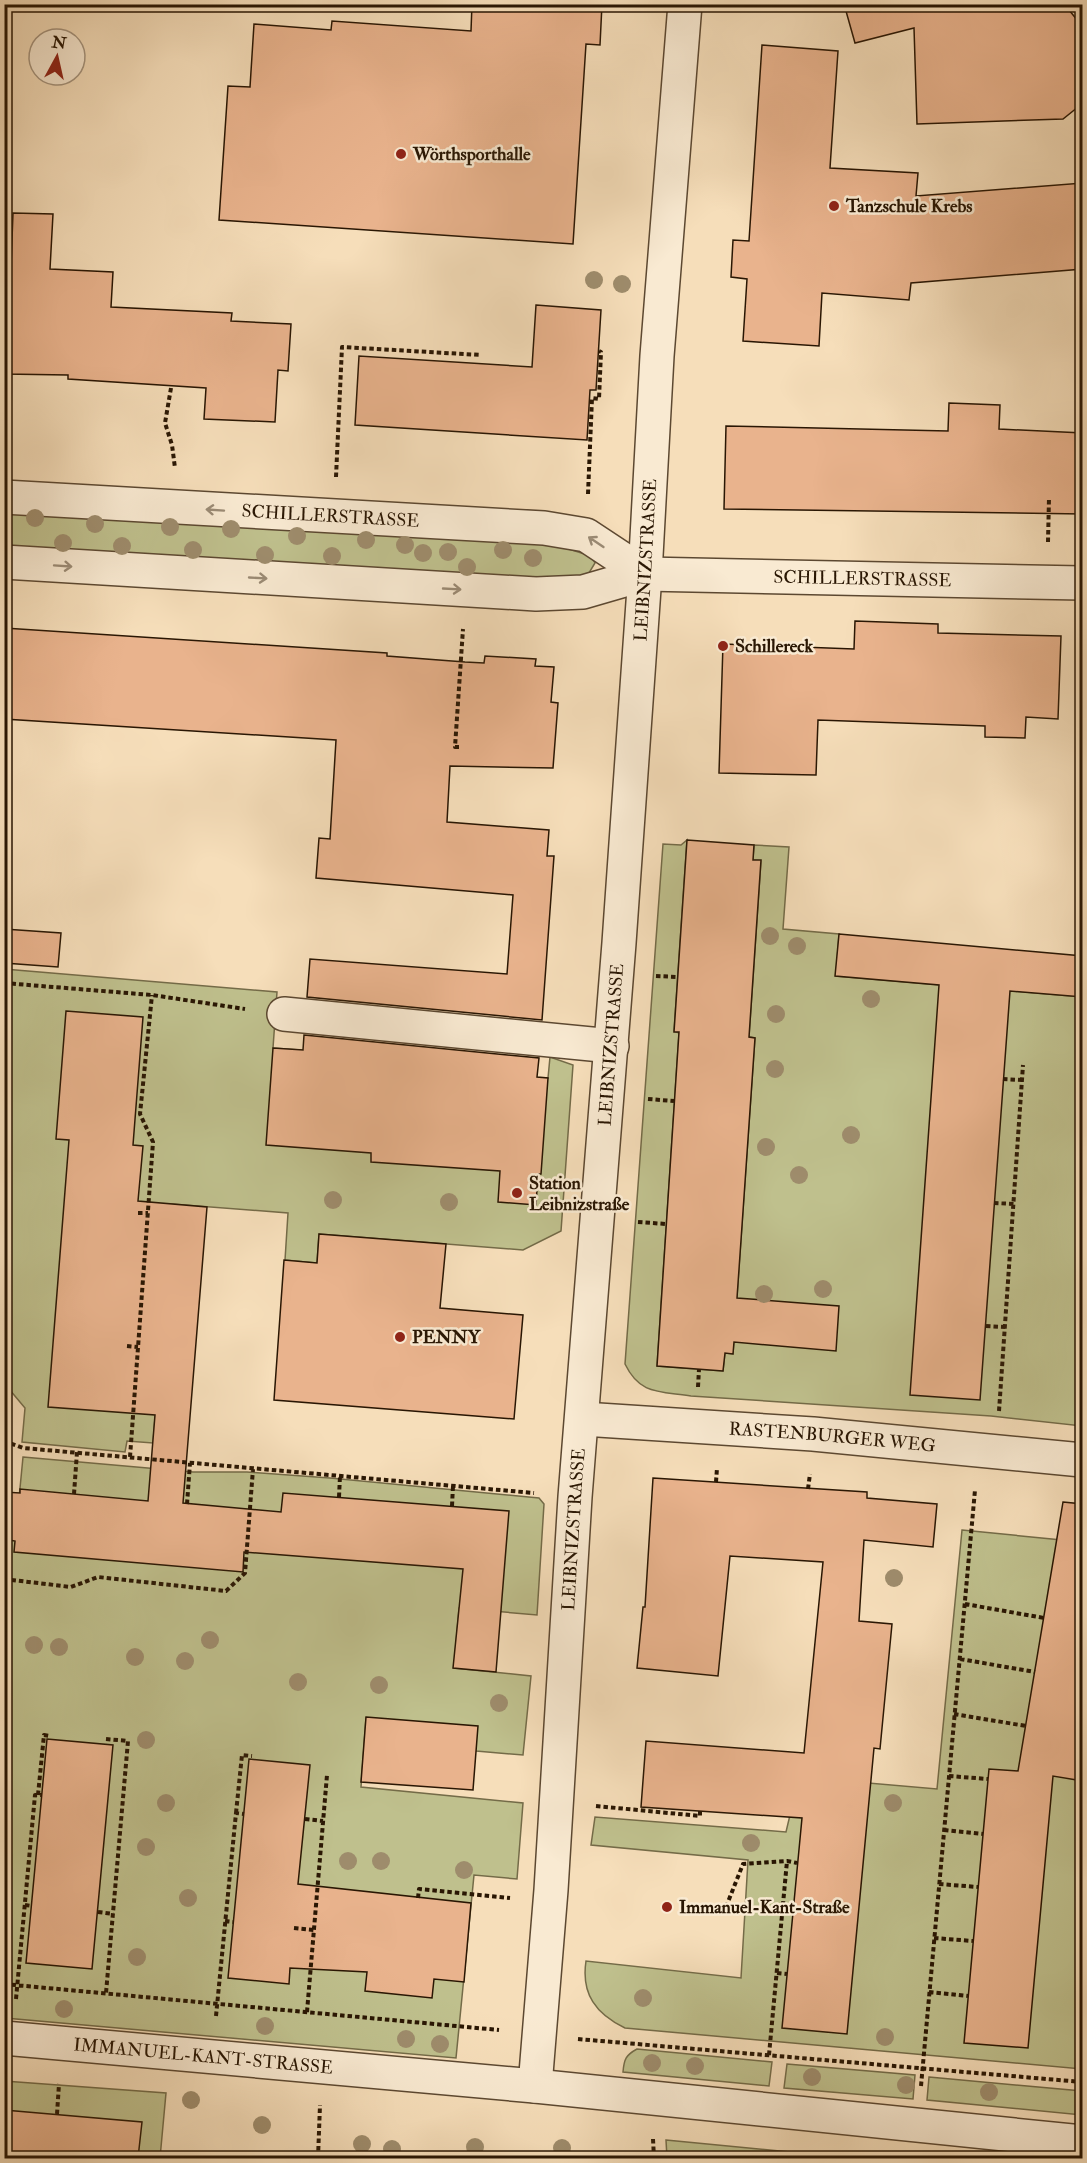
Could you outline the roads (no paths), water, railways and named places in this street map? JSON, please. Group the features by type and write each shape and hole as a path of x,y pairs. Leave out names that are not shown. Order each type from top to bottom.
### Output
{"street":[{"name":"LEIBNIZSTRASSE","path":"535,2086 550,1902 576,1497 612,1046 645,574 657,356 685,4"},
{"name":"SCHILLERSTRASSE","path":"4,497 544,528 586,535 645,574"},
{"name":"SCHILLERSTRASSE","path":"4,562 536,594 583,592 645,574 1083,583"},
{"path":"284,1014 612,1046"},
{"name":"RASTENBURGER WEG","path":"583,1419 813,1434 1083,1460"},
{"name":"IMMANUEL-KANT-STRASSE","path":"4,2038 535,2086 1083,2142"}],"place":[{"name":"Wörthsporthalle","path":"401,154"},
{"name":"Tanzschule Krebs","path":"834,206"},
{"name":"Schillereck","path":"723,646"},
{"name":"Station Leibnizstraße","path":"517,1193"},
{"name":"PENNY","path":"400,1337"},
{"name":"Immanuel-Kant-Straße","path":"667,1907"}]}
